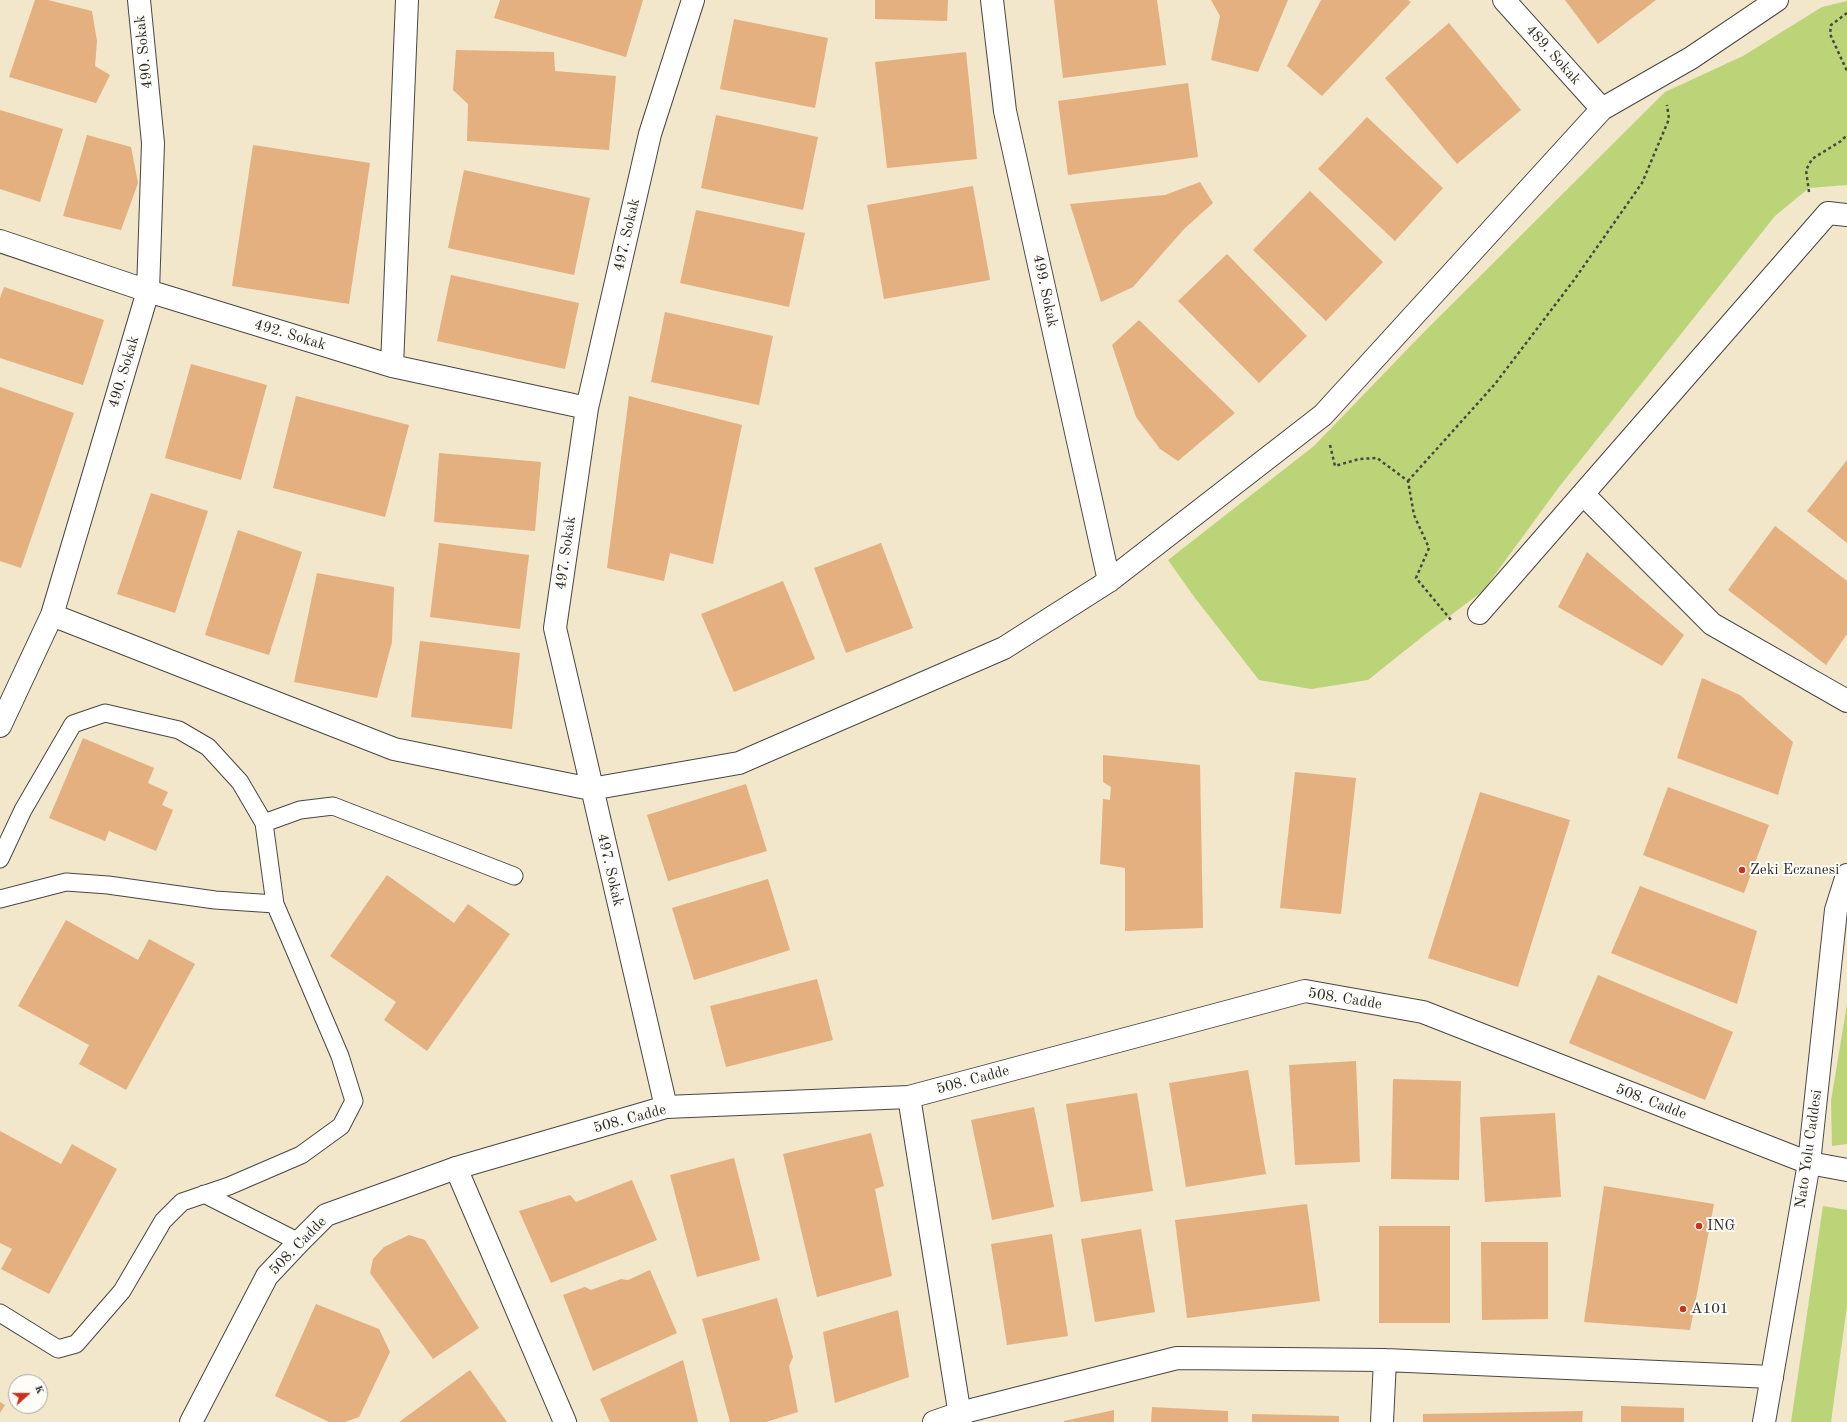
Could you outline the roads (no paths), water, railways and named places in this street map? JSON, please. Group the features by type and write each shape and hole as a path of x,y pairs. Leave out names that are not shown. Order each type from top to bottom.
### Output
{"street":[{"name":"490. Sokak","path":"0,726 52,615 148,291 152,143 139,0"},
{"path":"392,366 407,0"},
{"name":"497. Sokak","path":"666,1107 591,789 555,628 587,408 650,134 693,0"},
{"name":"499. Sokak","path":"992,0 1005,110 1109,581"},
{"name":"489. Sokak","path":"1504,0 1602,109"},
{"path":"52,615 394,749 591,789 739,762 1004,648 1109,581 1324,415 1602,109 1691,58 1777,0"},
{"path":"1479,613 1583,494 1837,214"},
{"name":"492. Sokak","path":"0,241 148,291 392,366 587,408"},
{"path":"1583,494 1712,624 1847,701"},
{"name":"Nato Yolu Caddesi","path":"1764,1422 1809,1163 1836,910 1847,875"},
{"name":"508. Cadde","path":"191,1422 268,1276 298,1242 326,1215 456,1168 666,1107 909,1097 1305,991 1423,1012 1809,1163 1847,1170"},
{"path":"909,1097 961,1418"},
{"path":"456,1168 565,1422"},
{"path":"934,1422 961,1418 1177,1358 1386,1360 1772,1377"},
{"path":"1382,1422 1386,1360"}],"lane":[{"path":"0,859 23,810 73,724 105,713 179,730 208,747 240,782 264,823 275,904 340,1056 354,1100 341,1126 301,1155 229,1186 182,1202 163,1221 122,1291 76,1344 58,1349 0,1313"},
{"path":"264,823 300,810 333,806 514,876"},
{"path":"0,899 66,882 108,885 216,900 275,904"},
{"path":"204,1194 298,1242"}],"place":[{"name":"Zeki Eczanesi","path":"1742,870"},
{"name":"ING","path":"1699,1226"},
{"name":"A101","path":"1683,1309"}]}
